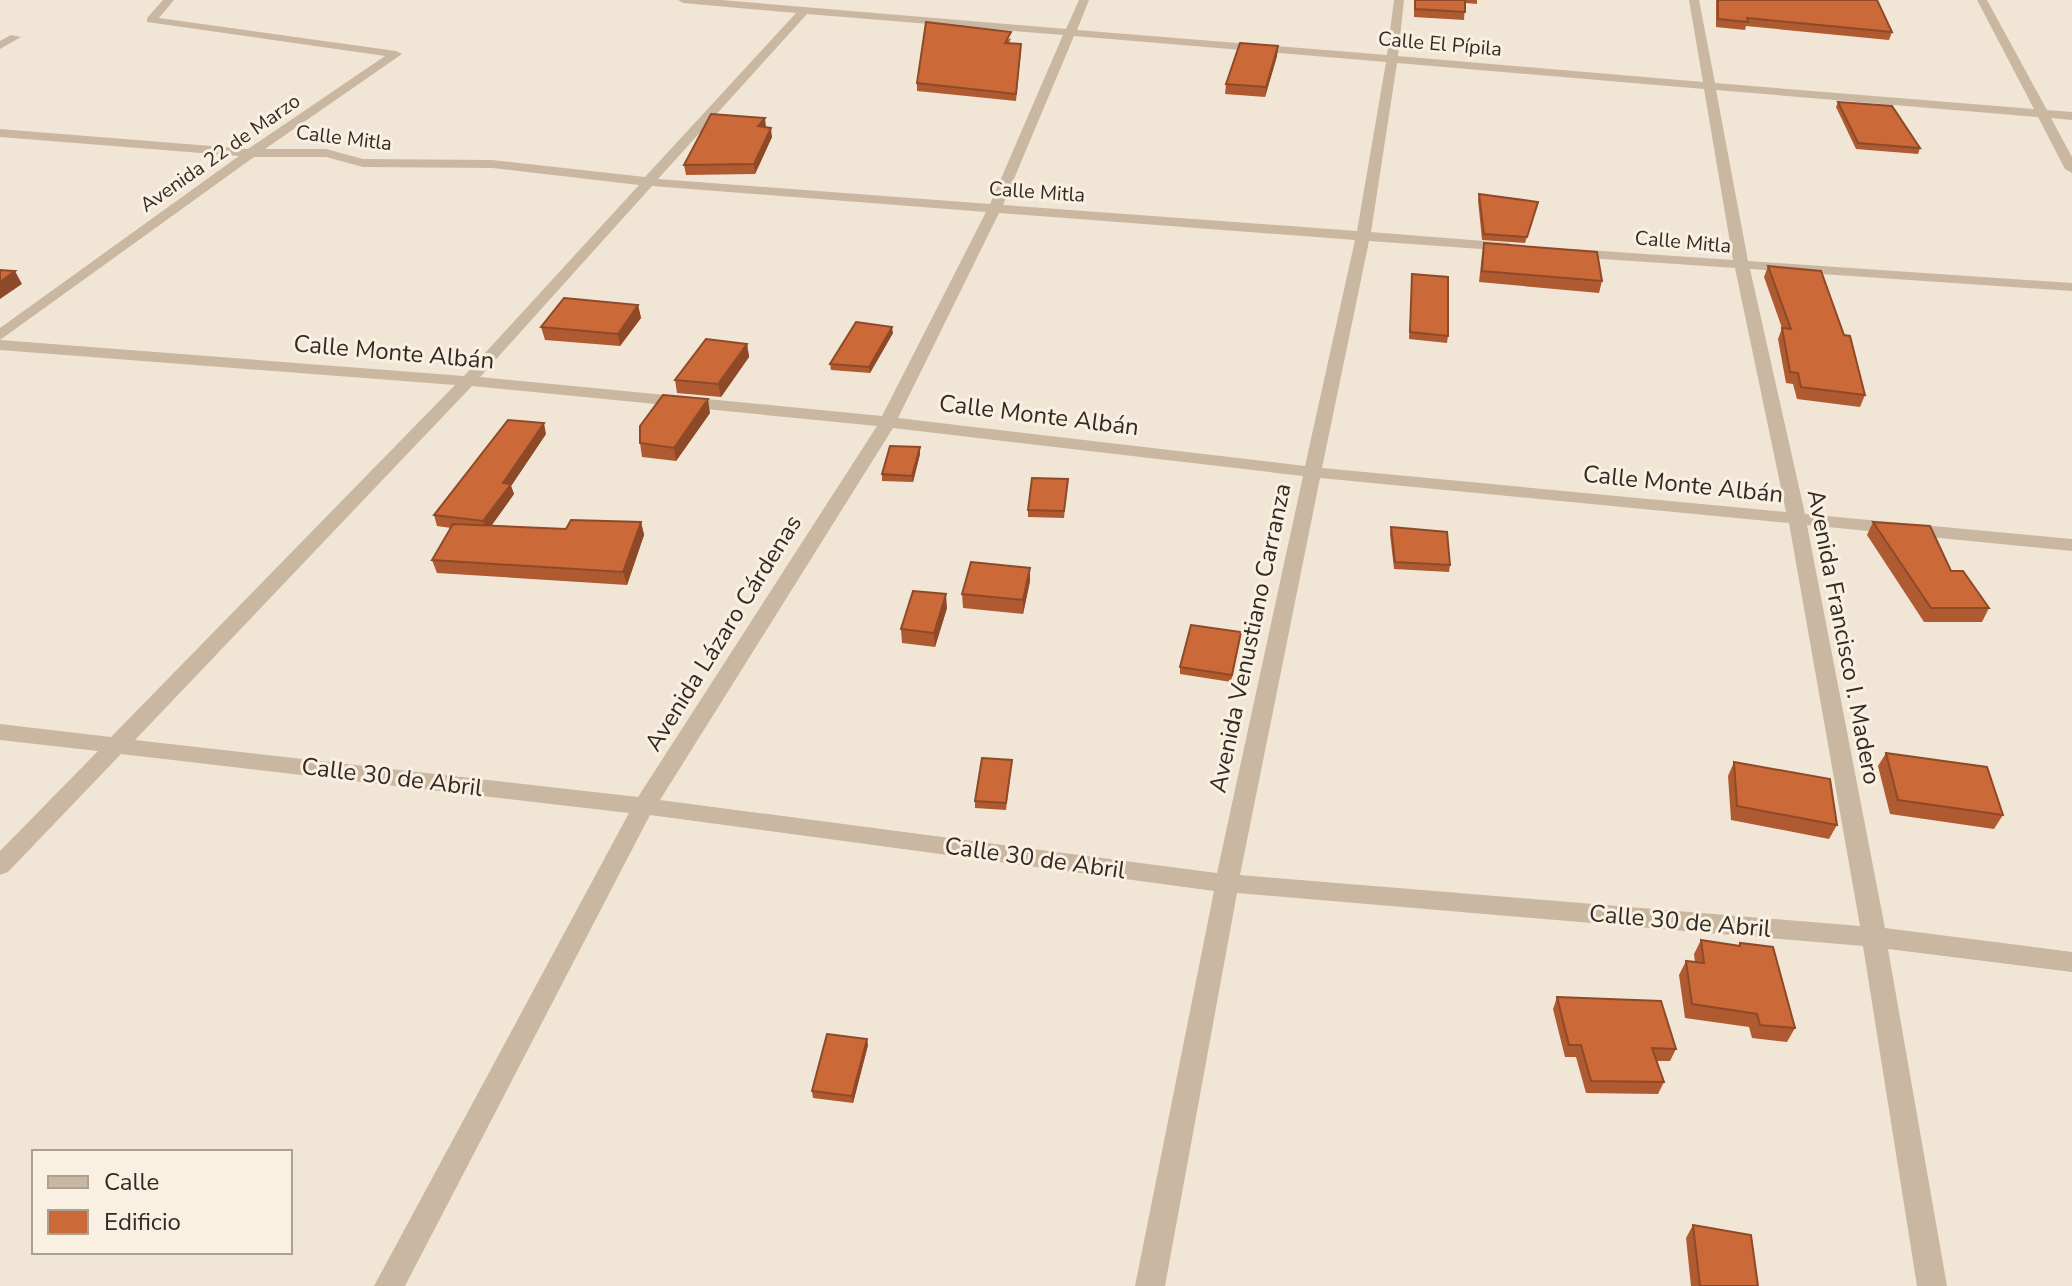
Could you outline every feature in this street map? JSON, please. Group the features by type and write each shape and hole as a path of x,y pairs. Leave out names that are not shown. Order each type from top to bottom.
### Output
{"street":[{"name":"Avenida 22 de Marzo","path":"0,335 251,153 396,54 151,20 169,0"},
{"name":"Calle El Pípila","path":"683,0 2072,116"},
{"name":"Avenida Lázaro Cárdenas","path":"389,1286 644,806 888,422 994,209 1084,0"},
{"name":"Avenida Venustiano Carranza","path":"1150,1286 1225,883 1361,235 1393,58 1399,0"},
{"name":"Avenida Francisco I. Madero","path":"1694,0 1742,267 1797,519 1874,937 1932,1286"},
{"path":"1982,0 2072,169"},
{"path":"0,866 468,381 804,10"},
{"path":"0,46 15,37"},
{"name":"Calle Mitla","path":"0,133 251,153 326,153 363,163 492,164 650,182 1520,248"},
{"name":"Calle Mitla","path":"1552,251 1742,267 2072,287"},
{"name":"Calle Monte Albán","path":"0,345 468,381 888,422 1312,472 2072,545"},
{"name":"Calle 30 de Abril","path":"0,732 644,806 1225,883 1874,937 2072,962"}],"building":[{"path":"1415,0 1465,0 1465,12 1415,9"},
{"path":"1718,0 1877,0 1892,32 1747,18 1748,22 1718,19"},
{"path":"926,22 1011,32 1005,43 1021,44 1016,94 917,83"},
{"path":"1240,43 1278,46 1266,87 1226,84"},
{"path":"1838,102 1892,106 1920,148 1858,143"},
{"path":"711,114 765,118 758,126 771,128 754,164 684,165"},
{"path":"1479,194 1538,202 1527,237 1484,234"},
{"path":"1484,243 1597,252 1602,281 1482,271"},
{"path":"1768,266 1821,271 1844,335 1850,336 1865,395 1801,387 1798,373 1790,372 1782,328 1791,329"},
{"path":"0,270 15,271 0,282"},
{"path":"1412,274 1448,277 1448,336 1410,332"},
{"path":"564,298 638,305 618,334 541,327"},
{"path":"856,322 892,327 869,367 830,364"},
{"path":"706,339 747,344 718,384 675,380"},
{"path":"663,395 708,399 674,448 640,443 640,426"},
{"path":"508,420 544,423 503,483 511,484 483,521 434,515"},
{"path":"890,446 920,447 912,476 882,474"},
{"path":"1032,478 1068,479 1064,511 1028,510"},
{"path":"571,520 641,522 623,572 432,560 453,524 566,529"},
{"path":"1873,522 1930,526 1951,571 1963,571 1989,608 1931,608"},
{"path":"1391,527 1447,532 1450,565 1395,562"},
{"path":"971,562 1030,568 1023,600 962,594"},
{"path":"913,591 946,594 934,633 901,629"},
{"path":"1191,625 1241,632 1232,675 1180,667"},
{"path":"1886,753 1987,767 2003,815 1898,800"},
{"path":"982,758 1012,760 1006,803 975,801"},
{"path":"1734,762 1830,779 1837,825 1737,806"},
{"path":"1701,940 1773,947 1795,1028 1760,1025 1757,1014 1692,1004 1686,961 1704,963"},
{"path":"1557,997 1661,1001 1676,1049 1652,1048 1664,1082 1591,1081 1581,1045 1569,1045"},
{"path":"827,1034 867,1039 852,1096 812,1091"},
{"path":"1693,1225 1751,1235 1758,1286 1700,1286"}]}
